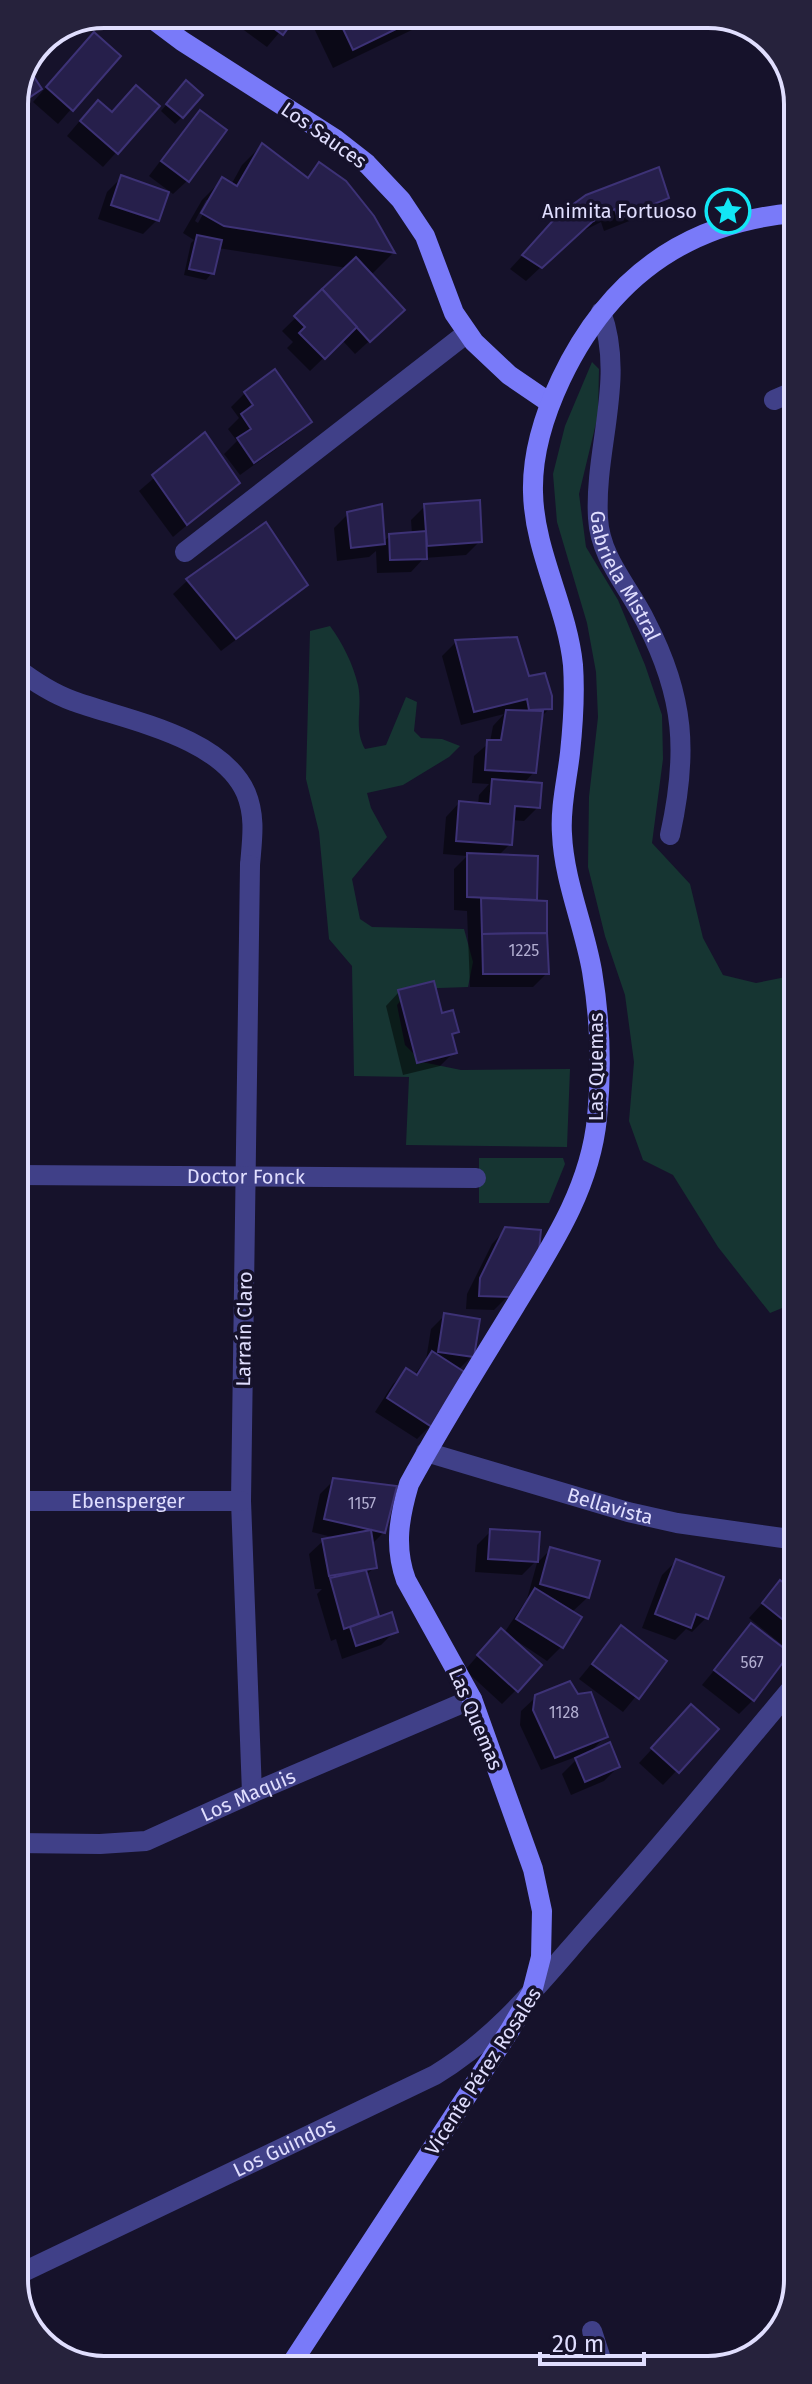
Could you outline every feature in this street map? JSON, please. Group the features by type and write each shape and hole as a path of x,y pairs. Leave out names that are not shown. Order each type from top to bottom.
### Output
{"main road":[{"name":"Los Sauces","path":"165,28 335,139 367,164 401,200 425,236 454,313 467,333 509,375 550,403"},
{"name":"Las Quemas","path":"532,1992 541,1957 543,1933 536,1883 472,1699 406,1580 400,1563 398,1534 409,1484 426,1452 569,1216 588,1165 597,1116 600,1060 592,969 568,882 561,832 573,712 573,664 537,527 533,468 550,403 582,338 601,312 645,267 671,251 731,223 784,214"},
{"name":"Vicente Pérez Rosales","path":"297,2356 532,1992"}],"street":[{"name":"Gabriela Mistral","path":"601,312 609,333 611,365 598,518 602,544 646,622 667,670 680,712 682,753 679,794 670,835"},
{"path":"185,552 467,333"},
{"path":"774,400 784,396"},
{"name":"Larraín Claro","path":"28,677 71,700 166,731 200,747 241,783 253,821 241,1501 252,1793"},
{"name":"Doctor Fonck","path":"28,1175 476,1178"},
{"name":"Bellavista","path":"426,1452 628,1512 677,1523 784,1538"},
{"name":"Ebensperger","path":"28,1501 241,1501"},
{"name":"Vicente Pérez Rosales","path":"532,1992 784,1697"},
{"name":"Los Maquis","path":"28,1843 146,1841 472,1699"},
{"name":"Los Guindos","path":"28,2270 435,2075 462,2059 492,2035 532,1992"},
{"path":"592,2331 600,2356"}],"green space":[{"path":"592,362 599,369 598,415 579,494 586,547 618,600 662,715 663,759 652,843 690,884 703,938 723,975 756,983 784,977 784,1307 770,1313 718,1247 673,1175 643,1160 629,1121 634,1062 625,995 605,936 588,867 589,797 598,717 596,672 587,623 557,522 553,474 565,426"},
{"path":"330,626 347,654 356,677 359,726 365,749 386,745 406,697 417,702 414,731 421,738 442,739 460,746 449,757 403,785 367,793 371,808 387,837 352,879 360,919 372,927 464,929 473,962 468,987 411,989 397,1005 405,1045 422,1062 461,1070 570,1069 567,1147 406,1145 409,1077 354,1076 352,966 329,939 319,832 306,779 310,631"},
{"path":"479,1158 563,1158 565,1164 549,1203 479,1203"}],"building":[{"path":"273,28 288,28 283,35"},
{"path":"343,28 398,28 353,50"},
{"path":"94,32 121,56 73,111 46,87"},
{"path":"34,76 42,89 28,98"},
{"path":"186,80 203,95 183,118 166,104"},
{"path":"136,85 160,106 118,154 80,121 98,100 112,112"},
{"path":"200,110 227,130 189,182 161,161"},
{"path":"262,143 308,178 319,162 346,181 374,216 395,253 224,226 201,213 222,177 237,186"},
{"path":"659,167 669,198 618,219 615,209 592,222 542,268 522,255 557,216 586,195"},
{"path":"121,175 169,192 159,221 111,205"},
{"path":"197,235 222,240 214,274 189,269"},
{"path":"356,257 405,310 370,342 322,289"},
{"path":"322,289 357,327 325,359 299,333 305,327 294,316"},
{"path":"275,369 312,422 254,463 237,438 251,429 241,414 253,405 244,392"},
{"path":"205,432 240,483 187,525 152,475"},
{"path":"480,500 482,542 427,546 424,504"},
{"path":"382,504 385,544 351,548 347,512"},
{"path":"266,522 308,585 236,639 186,579"},
{"path":"426,531 427,559 390,560 389,534"},
{"path":"517,637 529,676 545,673 552,696 552,709 529,710 527,699 474,712 455,640"},
{"path":"506,710 543,711 536,773 485,770 487,740 501,740"},
{"path":"492,779 542,783 540,808 515,806 512,845 456,841 459,801 490,804"},
{"path":"467,853 538,856 537,900 467,897"},
{"path":"481,898 547,901 547,933 482,934"},
{"path":"547,933 549,974 483,974 482,934"},
{"path":"434,981 442,1013 453,1010 459,1032 452,1034 457,1053 417,1063 398,990"},
{"path":"505,1227 541,1230 539,1251 510,1297 479,1296 480,1278"},
{"path":"444,1313 480,1319 474,1357 438,1352"},
{"path":"432,1351 466,1373 432,1427 387,1398 406,1368 417,1375"},
{"path":"333,1478 397,1486 385,1533 324,1519"},
{"path":"490,1529 540,1532 538,1562 488,1559"},
{"path":"371,1530 377,1568 329,1576 322,1539"},
{"path":"550,1547 600,1561 589,1598 540,1584"},
{"path":"676,1559 724,1577 708,1619 696,1614 691,1628 655,1614"},
{"path":"366,1570 379,1616 344,1629 330,1578"},
{"path":"780,1580 784,1583 784,1621 762,1603"},
{"path":"535,1588 582,1617 563,1648 516,1619"},
{"path":"392,1612 398,1632 356,1646 350,1627"},
{"path":"751,1623 784,1648 784,1661 754,1701 714,1670"},
{"path":"621,1625 667,1661 639,1699 592,1664"},
{"path":"501,1628 542,1665 518,1692 477,1655"},
{"path":"570,1681 578,1694 591,1692 608,1737 555,1758 533,1710 535,1695"},
{"path":"691,1704 719,1729 679,1773 651,1748"},
{"path":"610,1742 620,1767 585,1782 575,1758"}],"place":[{"name":"Animita Fortuoso","path":"728,211"}]}
